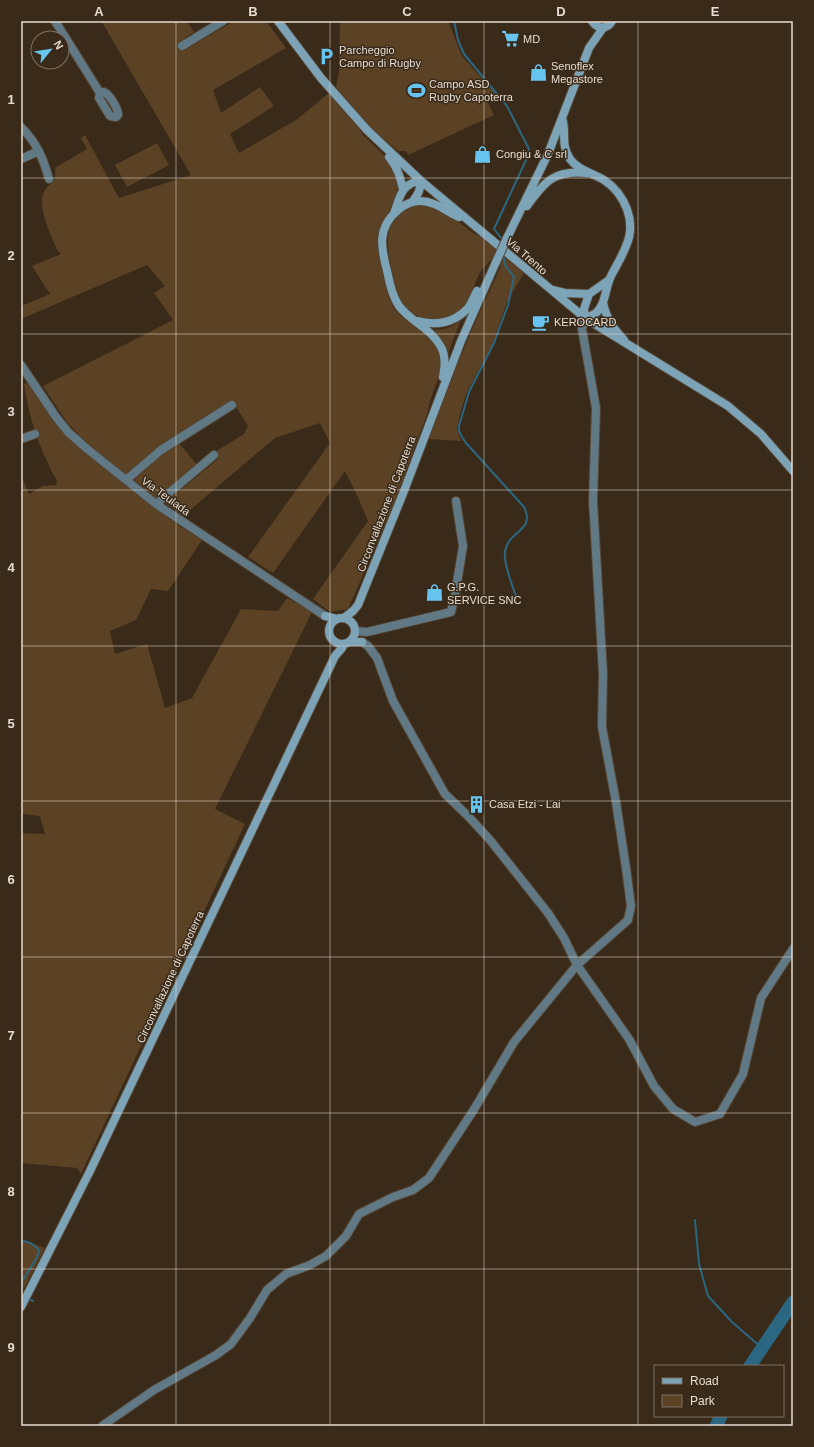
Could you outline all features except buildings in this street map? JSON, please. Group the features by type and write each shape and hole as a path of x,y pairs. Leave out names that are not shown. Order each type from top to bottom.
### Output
{"street":[{"path":"55,21 100,93"},
{"path":"182,46 223,21"},
{"name":"Via Trento","path":"278,21 321,78 376,139 420,180 585,318 628,346 728,406 761,434 793,471"},
{"path":"592,22 598,27 603,28 609,26 612,21"},
{"path":"521,210 548,154 589,48 593,33 592,22"},
{"path":"589,48 603,28"},
{"path":"562,118 564,124 565,148 570,159 577,166 603,179 613,187 622,198 628,210 630,222 630,234 627,246 609,280 603,303 596,312 585,318"},
{"path":"21,127 32,139 43,158 49,179"},
{"path":"376,139 378,146 394,163 403,189"},
{"path":"21,159 39,151"},
{"path":"521,210 527,206 538,190 555,177 562,174 576,172 592,174"},
{"path":"412,202 418,194 420,180 403,189 393,214 387,222 383,233 382,250 394,297 400,307 435,338 441,348 445,369 436,395 435,408"},
{"path":"393,214 412,202 420,201 442,207 456,216 470,221"},
{"name":"Circonvallazione di Capoterra","path":"354,630 358,605 404,491 461,341 490,274 521,210"},
{"path":"415,320 440,324 459,316 469,307 481,282 490,274"},
{"path":"102,1426 154,1390 216,1355 231,1344 250,1318 267,1290 286,1274 310,1265 326,1256 346,1236 359,1214 393,1197 413,1190 429,1178 473,1111 514,1042 577,965 628,920 631,906 616,802 602,727 602,673 593,501 596,408 582,329 585,318 584,309 589,294 609,280"},
{"path":"548,288 564,293 589,294"},
{"path":"603,303 606,316 611,325 628,346"},
{"name":"Via Teulada","path":"21,365 24,375 32,380 56,417 68,432 126,480 156,504 325,616"},
{"path":"126,480 161,450 232,405"},
{"path":"21,439 35,434"},
{"path":"156,504 214,455"},
{"path":"354,630 367,632 451,612 463,546 456,501"},
{"path":"335,656 333,640 329,633 330,628 333,622 340,619 358,605"},
{"path":"325,616 350,621 362,642 368,646 377,658 393,701 444,794 469,817 487,837 548,913 564,938 577,965 629,1039 654,1086 673,1109 695,1122 720,1114 743,1074 761,998 793,949"},
{"path":"325,616 330,628"},
{"path":"347,643 354,630"},
{"path":"333,640 340,644 362,642"},
{"name":"Circonvallazione di Capoterra","path":"21,1307 90,1171 335,656 347,643"}],"green space":[{"path":"187,21 194,32 179,42 185,50 234,21 266,21 286,48 213,90 221,113 260,87 274,106 230,134 239,153 296,120 329,93 358,126 363,135 389,160 399,185 394,203 381,225 378,237 378,248 386,287 389,298 395,310 403,318 425,332 439,349 441,358 440,373 427,414 392,509 348,609 330,612 313,599 368,521 345,471 273,573 248,557 330,443 320,423 275,438 183,516 165,503 219,458 215,452 244,434 248,426 233,402 127,475 85,442 66,421 43,386 173,320 154,293 165,286 147,265 21,319 21,306 50,294 32,266 61,254 57,250 43,213 42,198 46,188 55,178 55,168 87,149 81,138 85,135 119,198 191,175 102,22"},
{"name":"Campo ASD Rugby Capoterra","path":"340,21 448,21 462,56 495,93 487,101 494,115 408,155 406,151 398,151 374,131 336,88 339,71"},
{"path":"157,143 169,165 127,187 115,165"},
{"path":"422,204 448,214 473,233 483,238 524,273 507,302 493,343 467,392 457,429 461,441 428,439 481,309 501,266 492,259 489,262 478,276 466,304 458,313 450,317 442,320 433,320 417,315 409,310 398,297 396,290 389,256 388,236 390,226 394,218 410,207"},
{"path":"459,321 460,322 448,354 444,343 434,330 448,328"},
{"path":"29,382 54,423 70,440 179,526 202,540 168,591 151,589 136,620 110,631 115,654 147,644 165,708 192,698 241,609 278,611 287,598 312,612 215,809 245,824 81,1174 77,1168 21,1163 21,833 45,834 40,816 21,814 21,475 29,494 43,486 56,485 57,481 45,458 32,422 24,384"},
{"path":"178,442 197,465 157,499 134,480 162,454"},
{"path":"21,1241 26,1241 45,1248 21,1294"}],"waterway":[{"path":"454,21 458,40 464,54 507,106 529,149 526,160 494,229 502,239"},
{"path":"504,258 505,265 514,277 508,305 494,343 469,392 459,426 459,431 466,443 524,507 527,515 527,521 524,526 507,544 505,551 507,568 516,596"},
{"path":"695,1220 699,1264 708,1296 732,1322 762,1348"},
{"path":"21,1241 31,1243 39,1250 37,1257 21,1283"},
{"path":"751,1365 793,1302"},
{"path":"716,1426 720,1417"}],"place":[{"name":"MD","path":"510,39"},
{"name":"Parcheggio Campo di Rugby","path":"326,56"},
{"name":"Senoflex Megastore","path":"538,72"},
{"name":"Campo ASD Rugby Capoterra","path":"416,90"},
{"name":"Congiu & C srl","path":"483,154"},
{"name":"KEROCARD","path":"541,322"},
{"name":"G.P.G. SERVICE SNC","path":"434,593"},
{"name":"Casa Etzi - Lai","path":"476,804"}]}
